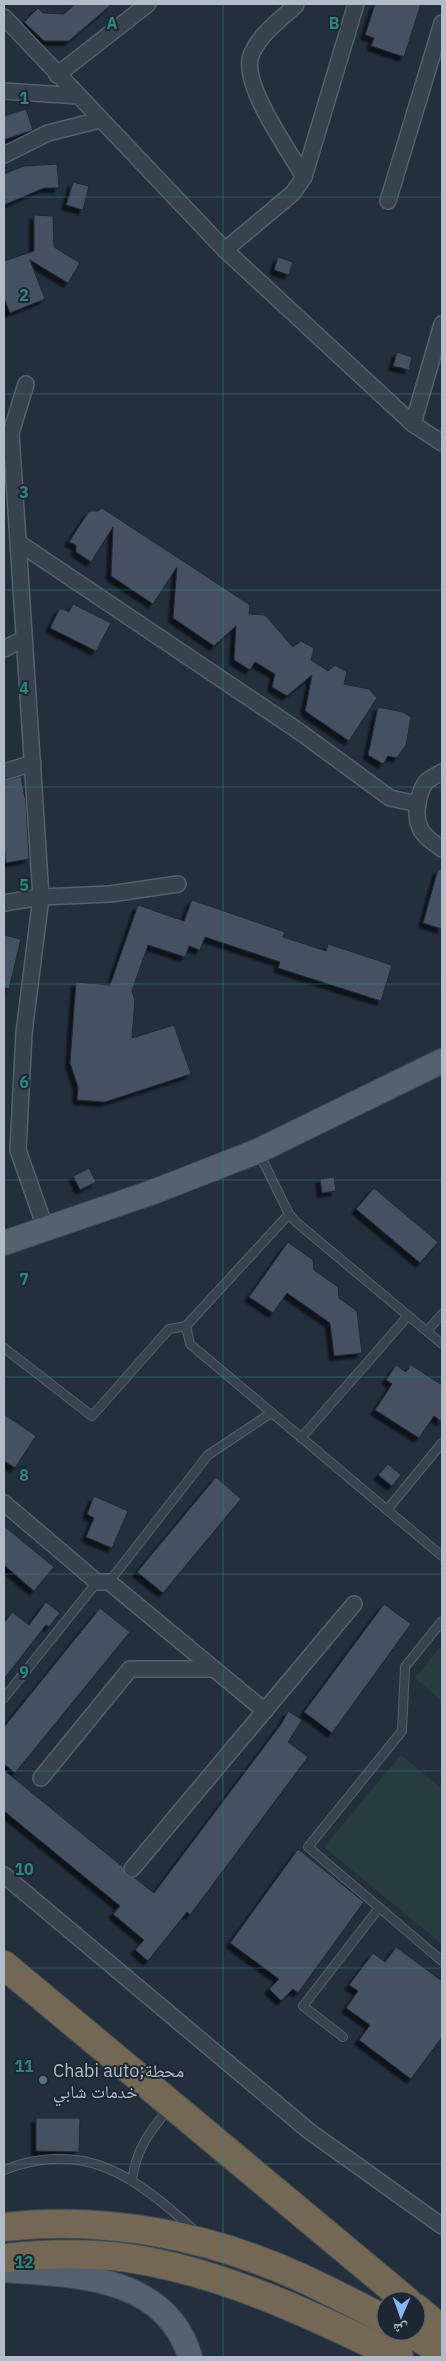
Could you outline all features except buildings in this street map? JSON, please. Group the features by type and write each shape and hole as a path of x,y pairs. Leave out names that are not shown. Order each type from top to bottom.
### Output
{"highway":[{"path":"4,1965 395,2291"},
{"path":"4,2227 62,2223 103,2225 149,2230 210,2244 303,2278 376,2315"},
{"path":"4,2258 94,2255 150,2262 202,2274 292,2308 398,2357"},
{"path":"426,2316 442,2330"},
{"path":"424,2341 442,2351"}],"main road":[{"path":"4,1243 46,1230 258,1151 442,1061"},
{"path":"4,2270 91,2279 112,2283 132,2290 150,2301 166,2315 178,2332 190,2357"}],"street":[{"path":"57,75 148,4"},
{"path":"225,250 293,193 304,176 356,4"},
{"path":"296,5 261,38 251,54 248,67 251,82 257,96 304,176"},
{"path":"4,17 225,250 413,424 442,443"},
{"path":"388,201 442,23"},
{"path":"4,90 78,96"},
{"path":"4,155 48,133 100,120"},
{"path":"413,424 442,324"},
{"path":"26,384 7,434 9,487 19,543 23,639 41,897 24,1034 18,1150 46,1230"},
{"path":"19,543 300,732 390,798 418,804"},
{"path":"4,649 23,639"},
{"path":"4,772 33,763"},
{"path":"442,772 427,781 418,804 420,828 430,841 442,849"},
{"path":"4,904 41,897 110,894 178,884"},
{"path":"4,1503 265,1711"},
{"path":"132,1869 354,1604"},
{"path":"41,1778 130,1669 213,1669"},
{"path":"4,1875 309,2131 442,2226"}],"lane":[{"path":"258,1151 289,1214 296,1222 442,1344"},
{"path":"4,1348 92,1416 169,1329 186,1326 289,1214"},
{"path":"427,1331 442,1314"},
{"path":"301,1438 408,1316"},
{"path":"186,1326 190,1344 442,1556"},
{"path":"4,1698 208,1455 271,1413"},
{"path":"387,1510 442,1443"},
{"path":"442,1621 405,1667 402,1731 308,1847 442,1961"},
{"path":"342,2037 303,2006 379,1908"},
{"path":"132,2180 135,2159 144,2142 171,2106"},
{"path":"4,2170 28,2161 52,2158 76,2160 105,2166 132,2180 153,2195 210,2244"}],"green space":[{"path":"442,1645 442,1701 415,1678"},
{"path":"401,1755 442,1789 442,1944 324,1847"}],"place":[{"name":"Chabi auto;محطة خدمات شابي","path":"43,2080"}]}
